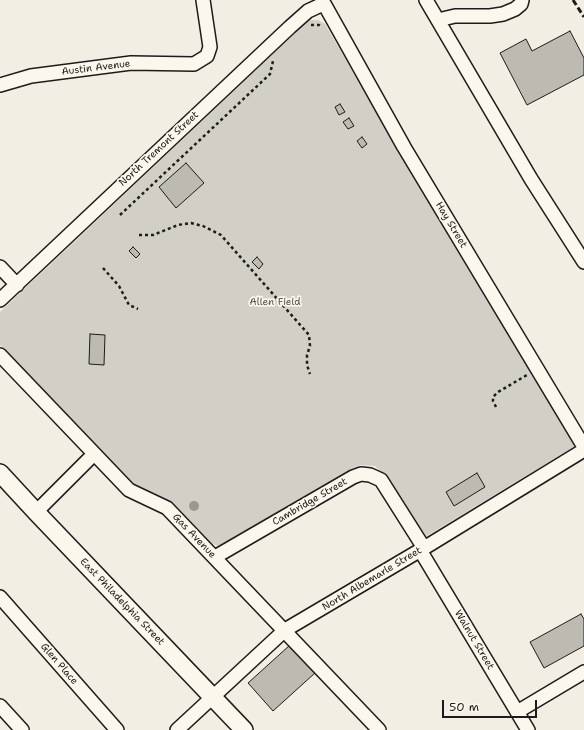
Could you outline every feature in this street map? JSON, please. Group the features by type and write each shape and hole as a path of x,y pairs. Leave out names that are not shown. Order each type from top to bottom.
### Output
{"main road":[{"name":"East Philadelphia Street","path":"0,472 36,512 244,730"}],"street":[{"name":"Austin Avenue","path":"0,86 31,76 131,63 194,64 207,56 210,47 203,0"},
{"path":"426,0 531,179 584,262"},
{"path":"438,20 455,16 490,16 503,14 515,9 521,4 522,0"},
{"name":"North Tremont Street","path":"0,300 290,27 308,11 322,2"},
{"name":"Hay Street","path":"322,2 404,147 584,449"},
{"path":"0,267 17,285"},
{"name":"Gas Avenue","path":"0,355 129,490 167,508 379,730"},
{"name":"North Albemarle Street","path":"177,730 285,630 422,549 584,449"},
{"path":"36,512 94,454"},
{"name":"Cambridge Street","path":"214,557 353,477 361,474 370,475 381,480 422,549"},
{"name":"Walnut Street","path":"422,549 528,730"},
{"name":"Glen Place","path":"0,597 117,730"},
{"path":"517,712 584,672"},
{"path":"3,715 22,730"}],"path":[{"path":"306,30 311,25 319,25 322,28"},
{"path":"120,215 270,74 273,60"},
{"path":"139,235 153,235 178,225 191,223 203,226 221,235 309,335 310,346 307,355 307,365 310,374"},
{"path":"103,268 119,286 129,305 138,309"},
{"path":"524,370 531,382"},
{"path":"496,408 493,397 498,392 527,375"}],"green space":[{"name":"Allen Field","path":"309,20 318,20 325,24 440,222 575,446 425,537 388,480 375,466 361,465 353,468 229,543 218,546 211,543 174,504 156,494 132,484 0,345 0,312"}],"building":[{"path":"570,31 584,58 584,75 527,105 500,53 526,39 532,51"},
{"path":"340,104 345,112 339,115 335,107"},
{"path":"349,118 354,126 348,129 343,122"},
{"path":"362,137 367,144 362,148 357,141"},
{"path":"186,163 204,183 176,208 159,187"},
{"path":"133,247 140,254 136,258 129,251"},
{"path":"257,257 263,264 259,269 252,262"},
{"path":"90,334 105,335 104,365 89,364"},
{"path":"477,473 485,487 454,506 446,492"},
{"path":"581,614 584,619 584,646 544,668 530,642"},
{"path":"290,645 315,673 273,711 248,683"}],"railway":[{"path":"573,0 584,17"}]}
